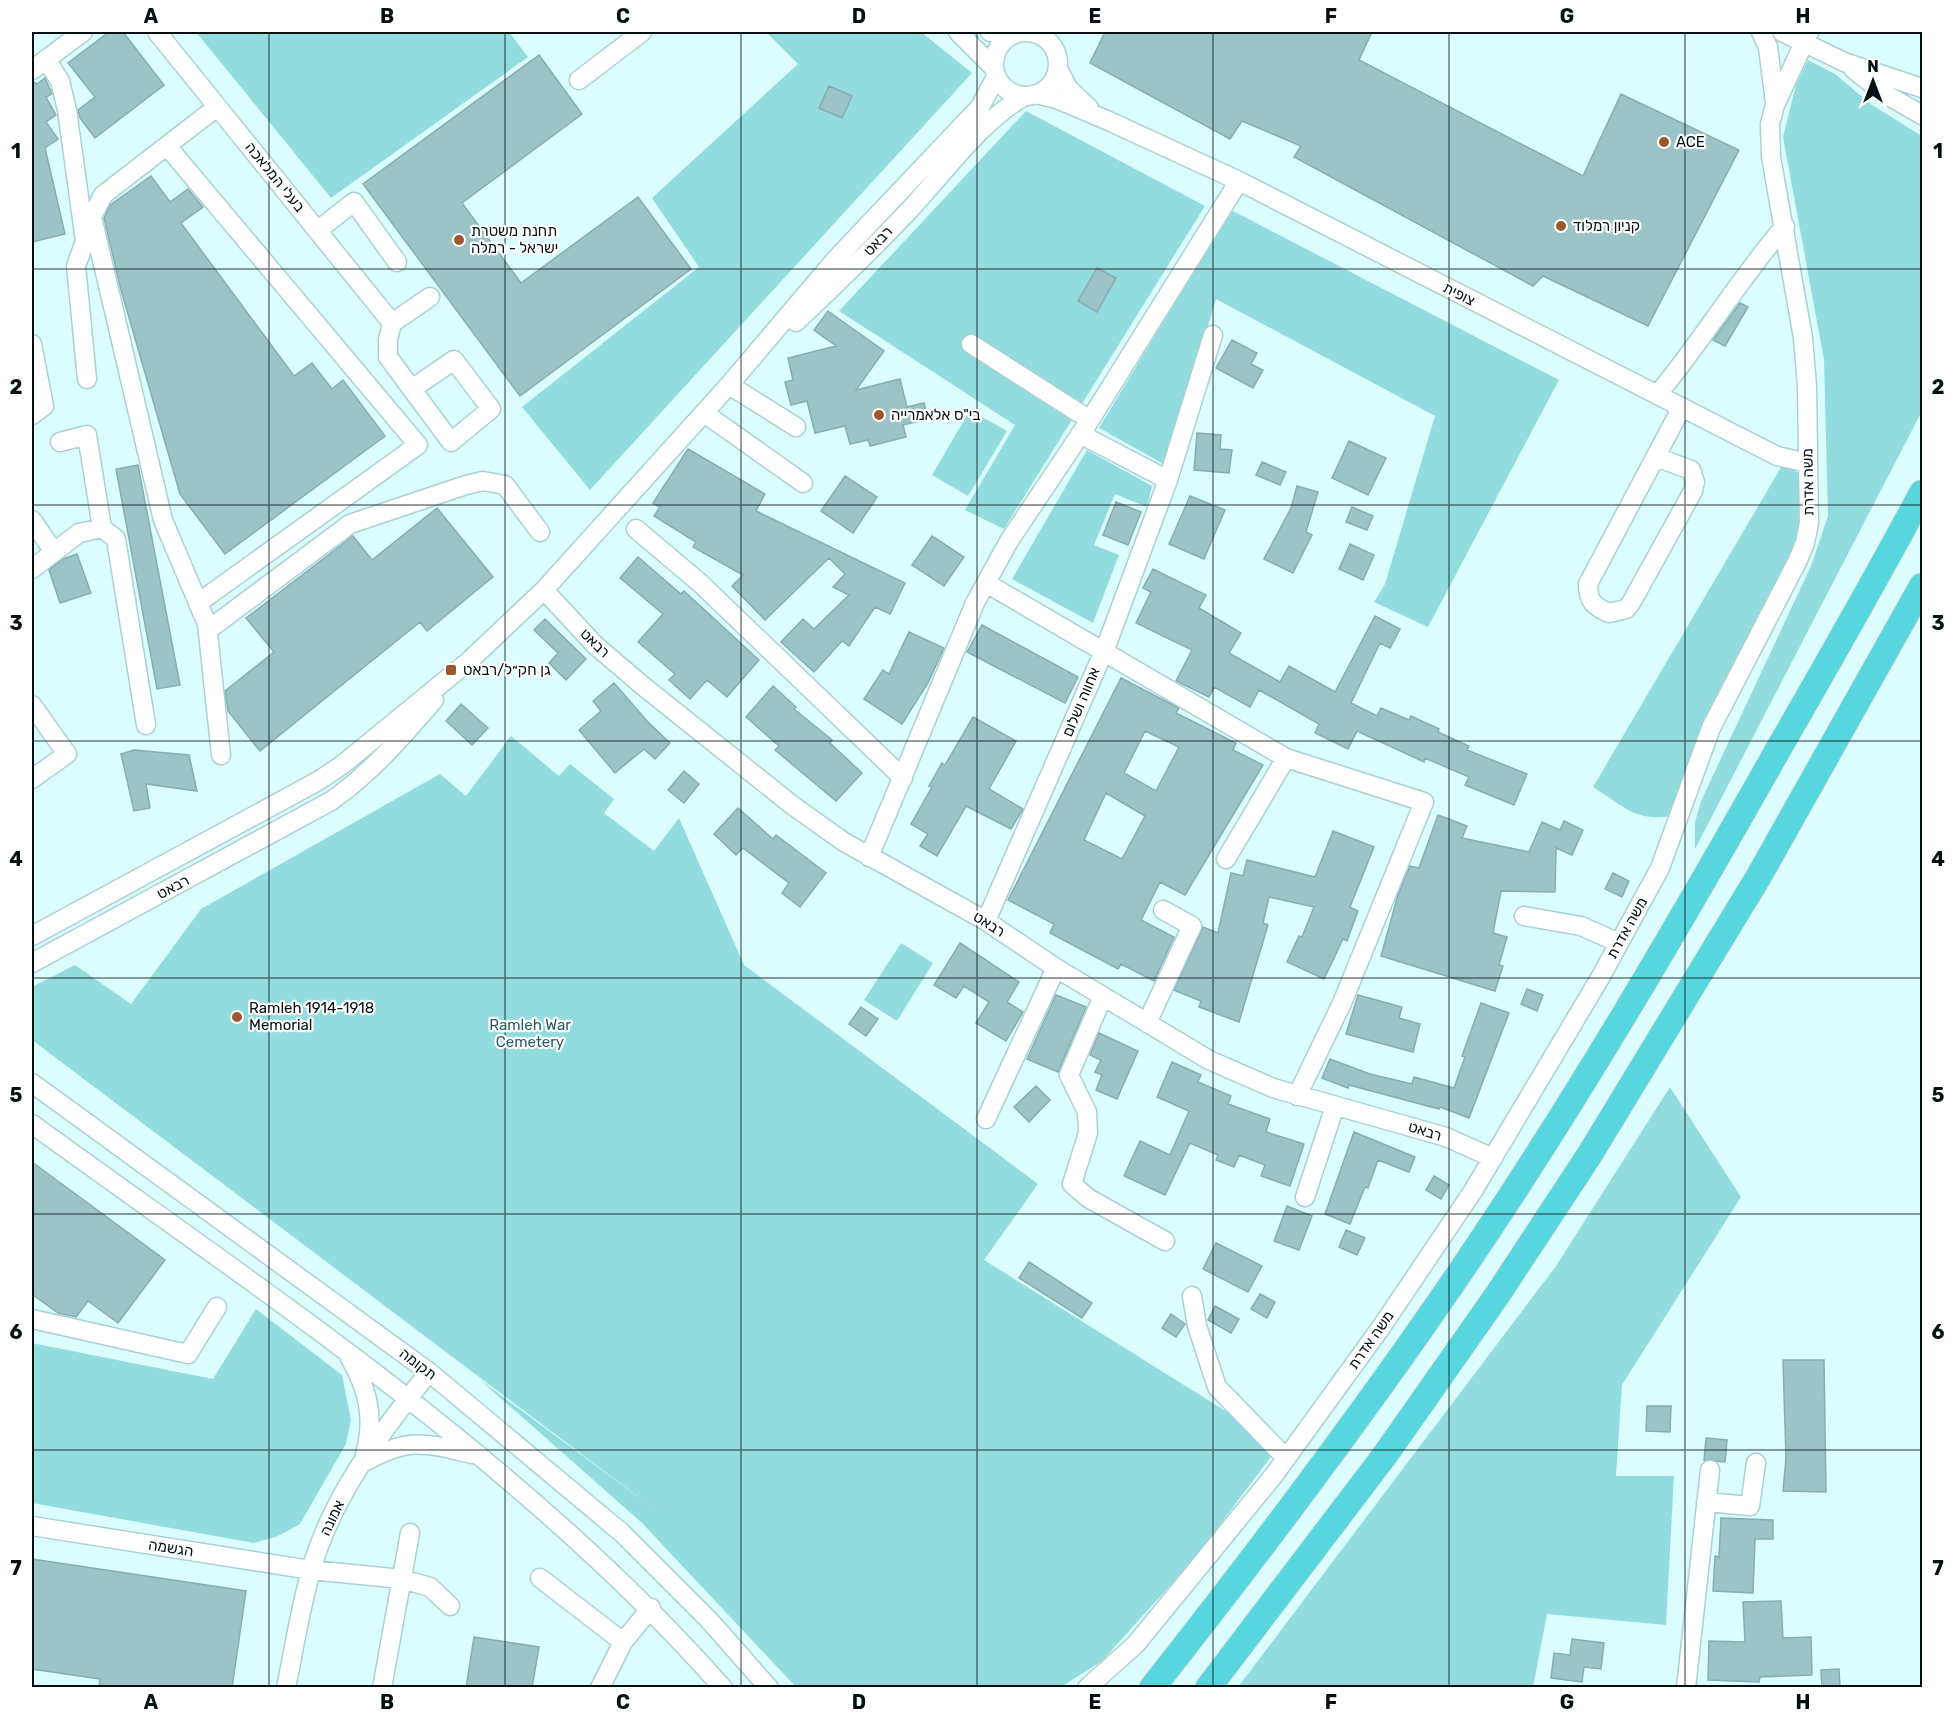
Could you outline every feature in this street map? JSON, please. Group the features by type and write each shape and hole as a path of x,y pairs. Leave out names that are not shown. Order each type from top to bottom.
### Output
{"highway":[{"path":"1152,1688 1232,1587 1349,1430 1462,1269 1552,1131 1721,854 1923,492"},
{"path":"1208,1688 1385,1455 1498,1294 1584,1164 1759,876 1923,586"}],"street":[{"path":"32,70 83,32"},
{"name":"בעלי המלאכה","path":"157,32 393,323"},
{"path":"579,80 642,32"},
{"path":"958,32 995,72 1008,90 1031,95 1050,85 1058,64 1060,32"},
{"path":"990,32 1022,32 1043,36 1055,50 1058,64"},
{"path":"995,72 996,51 1007,38 1022,32"},
{"path":"1761,32 1768,46 1775,105"},
{"path":"1782,32 1806,37 1844,62 1885,94 1923,115"},
{"name":"משה אדרת","path":"1087,1688 1136,1644 1286,1458 1382,1326 1493,1158 1619,943 1660,868 1711,728 1805,543 1809,523 1807,386 1803,338 1771,157 1770,124 1775,105 1806,37"},
{"path":"46,59 60,81 67,110 85,241 76,266 87,379"},
{"path":"1844,62 1923,88"},
{"name":"צופית","path":"1058,64 1068,88 1086,106 1111,122"},
{"name":"רבאט","path":"32,936 318,781 342,765 469,661 544,590 729,385 835,260 980,106 995,72"},
{"name":"רבאט","path":"729,385 848,273 993,120 1010,104 1031,95"},
{"name":"צופית","path":"1031,95 1057,99 1239,181 1776,456 1808,464"},
{"path":"217,106 103,195 92,217 163,519 208,630 221,755"},
{"path":"167,146 418,445 198,603"},
{"path":"869,857 975,603 1009,541 1085,427 1239,181"},
{"path":"318,230 354,202 397,262"},
{"path":"1657,395 1689,357 1744,281 1757,259 1785,226"},
{"path":"412,389 454,360 491,409 451,442 388,357 388,340 393,323 430,297"},
{"name":"אחווה ושלום","path":"986,921 1103,652 1168,480 1213,335"},
{"path":"32,344 44,406 32,416"},
{"path":"971,344 1085,427 1168,480"},
{"path":"729,385 796,427"},
{"path":"1656,457 1691,470 1695,482 1693,491 1631,603 1626,609 1609,613 1594,605 1588,598 1588,584 1682,407"},
{"path":"704,412 803,483"},
{"path":"60,442 87,435 102,528 116,539 146,725"},
{"path":"208,630 350,524 466,485 483,481 505,485 540,532"},
{"path":"32,520 54,552"},
{"path":"32,569 79,533 102,528"},
{"path":"636,529 700,583 903,778"},
{"path":"986,584 1286,758 1424,802 1342,1003 1297,1096"},
{"name":"רבאט","path":"544,590 595,645 792,805 869,857 986,921 1056,968 1146,1023 1209,1060 1297,1096 1446,1137 1493,1158"},
{"name":"רבאט","path":"32,963 293,823 357,783 385,757 469,661"},
{"path":"32,705 67,754 32,779"},
{"path":"1226,859 1286,758"},
{"path":"1146,1023 1192,926 1163,910"},
{"path":"1524,916 1581,926 1619,943"},
{"path":"986,1119 1056,968"},
{"path":"1103,996 1069,1075 1087,1113 1088,1133 1072,1184 1088,1198 1165,1241"},
{"name":"תקומה","path":"32,1083 429,1372 622,1533 709,1620 769,1688"},
{"path":"1305,1197 1335,1106"},
{"path":"32,1124 408,1398 599,1558 651,1608 723,1688"},
{"path":"1192,1296 1197,1326 1217,1387 1286,1458"},
{"path":"32,1318 188,1354 217,1307"},
{"path":"348,1353 368,1397 371,1431 362,1464"},
{"name":"אמונה","path":"286,1688 311,1570 335,1511 362,1464 429,1372"},
{"path":"362,1464 390,1448 410,1444 429,1444 478,1456"},
{"path":"1707,1502 1750,1506 1756,1463"},
{"path":"1686,1688 1710,1470"},
{"name":"הגשמה","path":"32,1526 311,1570 402,1579 430,1587 450,1606"},
{"path":"382,1688 410,1533"},
{"path":"540,1578 623,1642"},
{"path":"600,1688 623,1642 651,1608"}],"green space":[{"path":"196,32 509,32 528,57 331,198"},
{"path":"766,32 921,32 972,73 590,490 522,407 699,267 652,198 798,64"},
{"path":"1808,60 1835,74 1872,105 1922,136 1922,411 1695,849 1695,822 1701,801 1811,566 1828,516 1824,360 1783,137 1796,85"},
{"path":"1026,111 1205,206 1004,529 965,510 1015,425 839,311"},
{"path":"1231,210 1559,380 1428,627 1374,602 1385,584 1435,416 1216,299 1167,466 1099,428"},
{"path":"970,410 1007,431 968,496 932,475"},
{"path":"1087,450 1152,486 1147,507 1115,494 1094,545 1119,555 1093,623 1012,579"},
{"path":"1783,464 1800,474 1802,528 1795,553 1677,815 1651,817 1632,812 1593,787"},
{"name":"Ramleh War Cemetery","path":"511,736 559,776 570,764 614,799 604,813 654,851 679,818 744,965 1038,1184 984,1260 1280,1445 1193,1560 1102,1661 1061,1687 796,1687 642,1523 479,1379 657,1511 32,1040 32,987 75,965 131,1004 201,909 440,774 466,796"},
{"path":"901,943 933,963 897,1021 864,1000"},
{"path":"1670,1087 1741,1197 1622,1385 1616,1476 1674,1476 1666,1625 1547,1614 1533,1687 1238,1687 1556,1266"},
{"path":"256,1309 342,1375 351,1420 346,1444 300,1524 278,1536 254,1543 32,1503 32,1343 213,1379"}],"building":[{"path":"109,32 123,32 164,85 95,138 80,118 78,110 95,97 68,63"},
{"name":"קניון רמלוד","path":"1105,32 1372,32 1359,60 1583,176 1621,94 1739,150 1648,326 1543,276 1533,286 1294,157 1301,146 1242,121 1230,139 1090,63"},
{"path":"539,55 582,114 462,203 521,283 638,197 691,269 520,396 363,184"},
{"path":"45,78 52,94 46,97 56,115 46,122 58,139 45,148 65,234 32,242 32,81 37,84"},
{"path":"829,86 852,96 842,118 819,108"},
{"path":"151,176 170,202 188,189 203,207 181,223 294,376 312,363 332,389 343,380 385,436 225,554 180,494 121,290 104,218 110,205"},
{"path":"1097,268 1116,278 1097,312 1078,301"},
{"path":"1740,303 1748,307 1725,346 1713,340"},
{"path":"828,311 884,351 856,390 900,379 907,407 924,403 928,419 903,425 906,437 870,446 868,440 850,444 845,426 815,433 807,401 791,405 785,382 793,380 788,358 836,346 814,330"},
{"path":"1232,340 1257,353 1251,364 1263,370 1253,388 1216,368"},
{"path":"1197,433 1221,435 1220,449 1232,450 1229,473 1194,470"},
{"path":"1349,441 1386,458 1368,495 1332,478"},
{"path":"688,449 765,494 756,511 905,583 890,614 875,607 849,646 842,641 814,672 781,642 803,619 814,629 849,595 833,587 845,574 829,558 765,620 732,586 743,575 693,547 696,542 654,516 660,507 653,503"},
{"path":"1262,462 1286,472 1280,485 1256,475"},
{"path":"138,465 180,685 157,689 116,469"},
{"path":"845,476 877,497 853,533 821,511"},
{"path":"1297,486 1318,492 1306,532 1312,535 1293,573 1264,559 1291,508"},
{"path":"1190,496 1225,510 1204,559 1169,544"},
{"path":"1116,502 1141,512 1128,545 1103,535"},
{"path":"1352,507 1373,516 1367,530 1346,522"},
{"path":"437,508 493,577 427,631 420,622 260,751 228,711 225,691 274,652 246,618 353,536 372,560"},
{"path":"932,536 964,557 944,586 912,565"},
{"path":"1350,544 1374,555 1363,580 1339,569"},
{"path":"77,554 91,593 60,603 49,570 63,559"},
{"path":"638,557 681,594 684,591 759,660 727,697 707,680 690,699 669,680 675,674 638,642 663,614 620,578"},
{"path":"1153,569 1206,595 1199,608 1241,633 1229,653 1280,682 1289,666 1335,692 1375,616 1400,629 1390,648 1380,643 1351,703 1377,716 1381,708 1409,720 1411,716 1439,729 1438,732 1469,746 1467,750 1527,774 1514,805 1465,785 1469,777 1425,758 1424,762 1357,731 1348,749 1315,733 1319,724 1259,690 1250,707 1214,687 1209,697 1176,681 1192,650 1136,623 1151,592 1143,588"},
{"path":"545,619 586,659 566,680 549,663 558,653 534,630"},
{"path":"982,625 1078,677 1065,703 967,652"},
{"path":"909,632 944,648 928,683 902,724 864,699 883,670 889,674"},
{"path":"1121,678 1179,708 1176,713 1236,743 1233,750 1263,765 1185,895 1160,882 1141,920 1174,937 1154,981 1121,964 1118,969 1050,933 1054,924 1008,900","holes":["1145,731 1179,747 1156,791 1124,773","1106,793 1145,816 1122,859 1084,840"]},
{"path":"614,683 647,721 670,743 655,759 644,749 615,773 579,730 601,711 593,701"},
{"path":"773,686 796,707 794,709 832,740 830,743 862,773 836,801 775,750 779,746 746,717"},
{"path":"461,704 488,728 472,745 446,721"},
{"path":"973,717 1016,741 989,789 1023,809 1011,829 966,806 937,856 920,846 928,834 911,824 932,787 929,786 942,763 945,765"},
{"path":"134,750 189,755 197,791 146,784 150,808 134,811 121,754"},
{"path":"684,771 699,784 684,803 668,790"},
{"path":"738,808 773,839 776,835 826,873 800,907 782,893 789,883 743,848 736,855 714,834"},
{"path":"1438,815 1467,826 1462,838 1529,852 1542,822 1560,830 1564,821 1583,830 1572,855 1556,848 1555,892 1501,891 1493,933 1507,937 1499,965 1503,966 1495,991 1381,956 1398,895 1410,866 1419,868"},
{"path":"1333,831 1374,847 1350,907 1358,911 1347,941 1343,939 1324,979 1287,962 1299,936 1302,937 1314,907 1269,897 1263,923 1268,925 1239,1022 1199,1007 1201,1001 1174,990 1203,927 1218,933 1231,873 1243,876 1247,860 1315,877"},
{"path":"1613,873 1629,881 1622,897 1605,889"},
{"path":"960,943 1019,982 1007,1002 1023,1012 1006,1041 976,1023 989,1002 964,986 956,998 934,985"},
{"path":"1527,989 1543,995 1537,1011 1521,1004"},
{"path":"1056,995 1086,1007 1058,1072 1027,1059"},
{"path":"1358,995 1402,1007 1399,1018 1420,1024 1413,1052 1346,1034"},
{"path":"1481,1003 1509,1013 1469,1118 1440,1107 1439,1109 1349,1085 1348,1088 1322,1078 1330,1059 1370,1074 1412,1084 1414,1077 1454,1088 1465,1057 1462,1056"},
{"path":"861,1007 878,1019 866,1036 849,1024"},
{"path":"1099,1033 1138,1051 1117,1099 1096,1090 1102,1075 1095,1072 1101,1060 1090,1055"},
{"path":"1172,1062 1201,1075 1198,1082 1231,1096 1228,1104 1270,1119 1266,1132 1304,1144 1290,1186 1261,1176 1265,1165 1239,1155 1234,1167 1216,1160 1218,1155 1190,1143 1165,1195 1124,1176 1140,1141 1170,1155 1189,1111 1157,1097"},
{"path":"1036,1086 1050,1100 1029,1122 1014,1107"},
{"path":"1354,1132 1415,1157 1409,1172 1378,1160 1368,1188 1365,1187 1350,1224 1325,1214"},
{"path":"32,1162 165,1260 118,1323 88,1301 76,1317 58,1313 32,1294"},
{"path":"1434,1176 1449,1185 1441,1199 1426,1190"},
{"path":"1287,1206 1312,1216 1299,1250 1274,1241"},
{"path":"1346,1230 1365,1238 1357,1255 1339,1247"},
{"path":"1216,1243 1262,1266 1248,1292 1203,1269"},
{"path":"1029,1262 1092,1303 1082,1318 1019,1278"},
{"path":"1260,1294 1275,1302 1267,1318 1251,1309"},
{"path":"1215,1306 1239,1319 1231,1333 1208,1320"},
{"path":"1171,1314 1185,1324 1176,1337 1162,1328"},
{"path":"1783,1360 1824,1360 1826,1492 1783,1491 1786,1458"},
{"path":"1647,1406 1671,1406 1670,1432 1646,1431"},
{"path":"1706,1438 1727,1440 1725,1462 1704,1460"},
{"path":"1721,1518 1773,1520 1773,1539 1755,1539 1753,1593 1713,1591 1715,1556 1719,1557"},
{"path":"32,1559 246,1591 232,1688 99,1688 100,1679 32,1669"},
{"path":"1781,1601 1783,1638 1811,1637 1812,1675 1760,1677 1759,1682 1708,1680 1709,1641 1745,1642 1743,1602"},
{"path":"474,1637 539,1647 532,1688 466,1688"},
{"path":"1572,1639 1604,1643 1601,1669 1584,1667 1582,1682 1551,1678 1554,1653 1570,1655"},
{"path":"1839,1669 1840,1687 1822,1688 1821,1670"}],"place":[{"name":"ACE","path":"1664,142"},
{"name":"קניון רמלוד","path":"1561,226"},
{"name":"תחנת משטרת ישראל - רמלה","path":"459,240"},
{"name":"בי\"ס אלאמרייה","path":"879,415"},
{"name":"גן חק״ל/רבאט","path":"451,670"},
{"name":"Ramleh 1914-1918 Memorial","path":"237,1017"}]}
